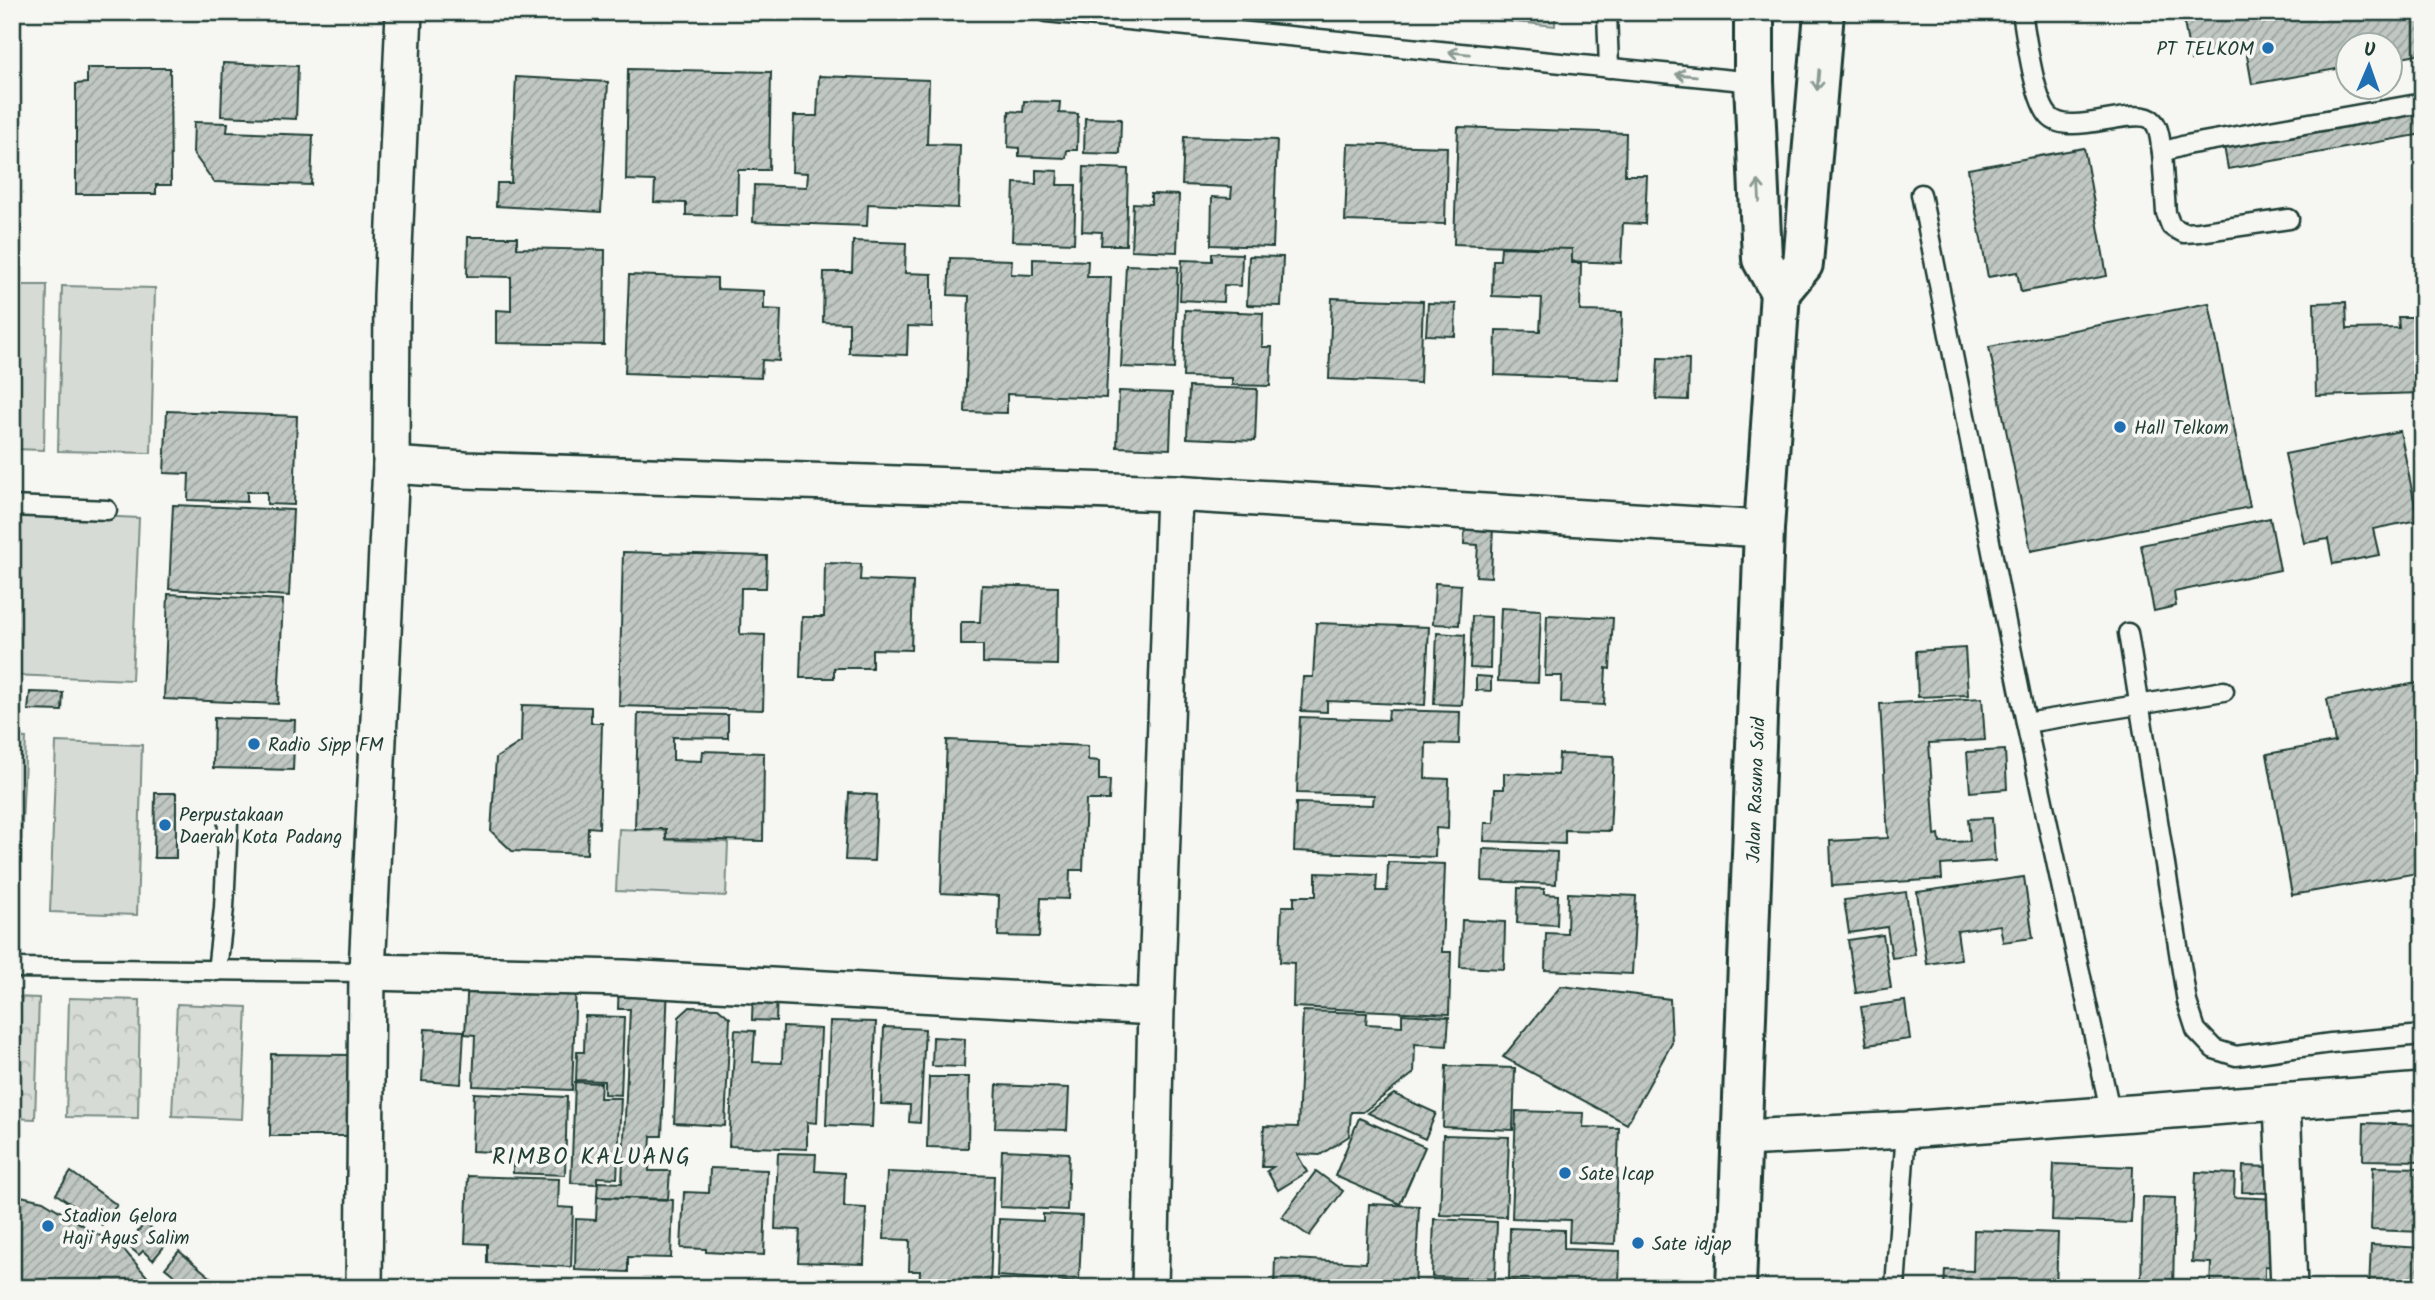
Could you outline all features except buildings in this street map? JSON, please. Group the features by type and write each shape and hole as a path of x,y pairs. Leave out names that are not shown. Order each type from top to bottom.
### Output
{"main road":[{"path":"1754,12 1754,82 1762,260 1780,292 1803,264 1824,12"},
{"name":"Jalan Rasuna Said","path":"1736,1288 1764,529 1780,292"}],"street":[{"path":"364,1288 367,972 391,465 391,296 404,12"},
{"path":"391,465 465,470 1174,493 1764,529"},
{"path":"1150,1288 1156,1007 1174,493"},
{"path":"367,972 624,978 1156,1007"},
{"path":"1742,1138 1906,1130 2423,1091"},
{"path":"2282,1102 2289,1288"}],"lane":[{"path":"1046,12 1754,82"},
{"path":"1607,12 1609,68"},
{"path":"2022,12 2035,79 2050,118 2072,125 2122,118 2148,118 2153,121 2158,129 2162,152 2166,213 2171,226 2184,233 2289,219"},
{"path":"2162,152 2186,145 2423,103"},
{"path":"1921,194 2026,723 2111,1115"},
{"path":"12,506 107,510"},
{"path":"2128,634 2187,1002 2196,1030 2214,1049 2236,1056 2331,1042 2423,1035"},
{"path":"2026,723 2224,691"},
{"path":"217,971 228,822"},
{"path":"12,968 367,972"},
{"path":"1895,1288 1906,1130"}],"green space":[{"path":"1415,12 1555,12 1555,26"},
{"path":"12,285 47,285 44,450 12,449"},
{"path":"62,286 155,288 151,453 58,451"},
{"path":"12,512 139,518 132,680 12,675"},
{"path":"12,737 26,738 18,909 12,909"},
{"path":"56,742 142,745 137,915 50,912"},
{"path":"619,829 665,831 666,840 728,842 726,896 616,891"},
{"path":"12,997 39,998 35,1119 12,1118"},
{"path":"69,998 140,1000 138,1118 66,1117"},
{"path":"177,1004 247,1007 242,1119 172,1116"}],"place":[{"name":"PT TELKOM","path":"2268,48"},
{"name":"Hall Telkom","path":"2120,427"},
{"name":"Radio Sipp FM","path":"254,744"},
{"name":"Perpustakaan Daerah Kota Padang","path":"165,825"},
{"name":"Sate Icap","path":"1565,1173"},
{"name":"Stadion Gelora Haji Agus Salim","path":"48,1226"},
{"name":"Sate idjap","path":"1638,1243"}],"district":[{"name":"RIMBO KALUANG","path":"592,1156"}]}
